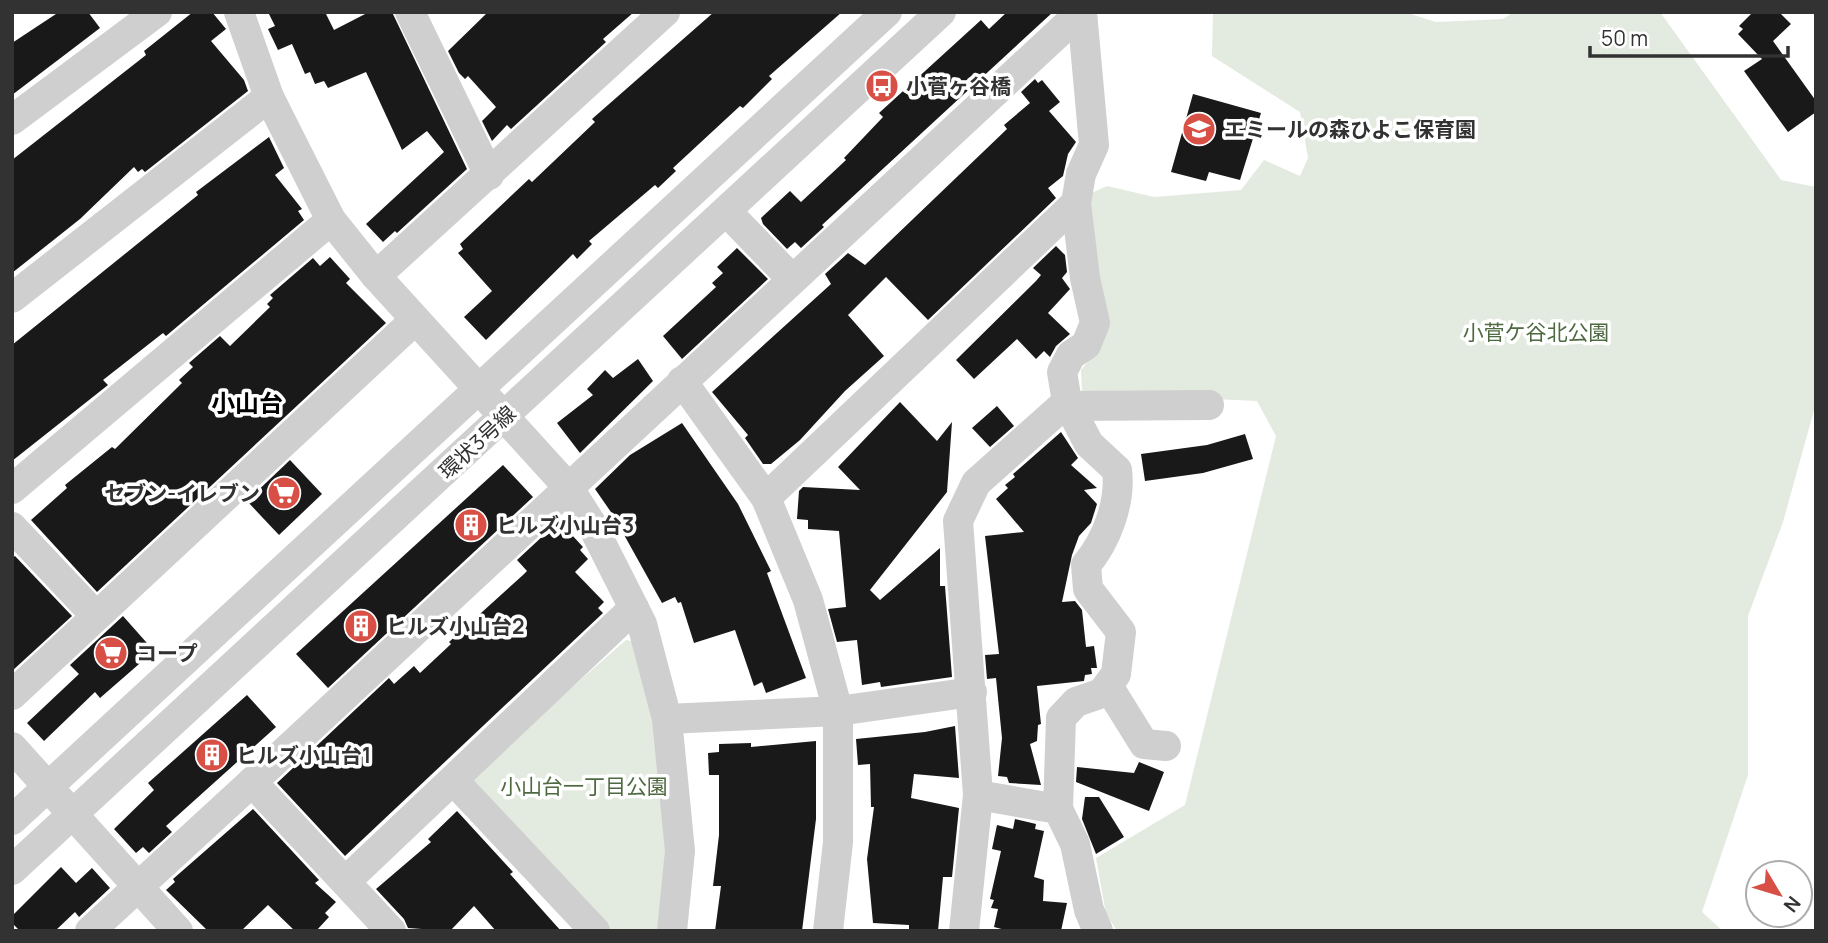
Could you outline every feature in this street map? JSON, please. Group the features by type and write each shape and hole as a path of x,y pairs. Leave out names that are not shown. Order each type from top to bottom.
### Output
{"street":[{"path":"12,120 157,12"},
{"path":"239,12 269,97 331,220 415,320 568,487 591,523 642,624 667,719 680,851 672,931"},
{"path":"376,276 665,12"},
{"name":"環状3号線","path":"12,820 887,12"},
{"name":"環状3号線","path":"12,870 941,12"},
{"path":"1081,12 1094,145 1081,174 1076,203 1084,278 1095,323 1086,345 1071,355 1062,372 1069,404 1089,444 1118,470 1119,484 1103,545 1086,565 1088,589 1121,632 1116,674 1108,686 1102,693 1076,702 1061,718 1058,809 1075,844 1089,910 1098,931"},
{"path":"90,931 1081,12"},
{"path":"418,16 489,175"},
{"path":"12,298 269,97"},
{"path":"766,498 1076,203"},
{"path":"726,211 792,279"},
{"path":"12,489 331,220"},
{"path":"12,695 415,320"},
{"path":"681,381 766,498 808,600 838,711 838,842 828,931"},
{"path":"964,931 978,795 958,520 976,482 1069,404 1209,405"},
{"path":"12,527 96,616"},
{"path":"346,881 634,608"},
{"path":"1108,686 1144,744 1166,746"},
{"path":"667,719 838,711 972,692"},
{"path":"12,747 178,931"},
{"path":"454,781 595,931"},
{"path":"252,782 391,931"},
{"path":"978,795 1058,809"}],"green space":[{"name":"小菅ケ谷北公園","path":"1213,12 1404,12 1436,22 1503,19 1514,12 1660,12 1781,180 1816,187 1816,403 1783,522 1748,616 1748,775 1702,912 1723,931 1117,931 1106,914 1096,858 1185,805 1276,436 1257,401 1082,393 1081,370 1101,345 1087,195 1107,186 1154,197 1241,190 1264,160 1300,176 1308,158 1300,112 1212,56"},
{"name":"小山台一丁目公園","path":"626,640 636,642 658,719 667,867 661,931 609,931 472,787 473,774"}],"building":[{"path":"59,12 88,12 100,28 12,95 12,43"},
{"path":"193,12 212,12 226,29 211,41 244,80 248,91 145,172 142,169 138,172 134,167 80,219 12,273 12,160 146,55 144,51"},
{"path":"268,12 325,12 334,30 369,12 392,12 467,169 397,233 395,231 383,242 366,224 444,152 427,131 402,150 366,72 328,88 324,81 315,84 310,72 305,74 292,44 278,50 268,29 275,26"},
{"path":"488,12 634,12 603,39 606,42 511,129 507,125 492,141 482,121 496,107 468,76 465,79 459,73 448,51"},
{"path":"714,12 842,12 769,76 772,79 743,108 740,106 673,168 676,171 658,188 655,185 589,241 592,244 577,259 573,254 486,340 464,317 492,291 458,253 463,249 460,244 529,179 532,182 595,122 592,119"},
{"path":"1007,12 1053,12 822,225 824,227 801,248 795,242 787,249 763,224 761,218 790,191 801,202 846,160 844,158 883,117 879,113 981,20 989,29"},
{"path":"1753,12 1779,12 1791,24 1773,41 1816,101 1816,112 1788,132 1744,71 1762,59 1738,34 1743,29 1739,26"},
{"path":"1035,79 1038,83 1042,80 1060,102 1049,111 1076,142 1068,154 1063,176 1048,188 1056,198 928,320 886,277 848,315 884,356 845,391 800,440 771,464 763,464 745,438 748,435 712,392 831,284 825,274 848,253 865,265 1007,129 1004,125 1030,103 1021,92"},
{"path":"1193,94 1261,113 1240,180 1209,172 1206,181 1171,172"},
{"path":"269,137 284,168 275,175 302,209 298,211 304,220 166,336 163,333 103,380 108,385 12,461 12,345 198,195 196,192"},
{"path":"1056,246 1065,255 1067,272 1062,278 1070,289 1048,313 1070,334 1056,346 1050,357 1044,351 1036,359 1017,339 974,379 956,360 1036,281 1041,275 1033,268"},
{"path":"737,248 768,279 682,359 663,336 716,287 712,283 723,273 717,267"},
{"path":"330,257 350,279 346,283 386,323 97,592 31,520 67,488 65,485 112,447 115,449 182,383 179,380 193,367 189,363 220,336 230,346 270,307 267,304 273,298 270,295 313,258 320,266"},
{"path":"638,359 653,381 580,453 557,423 593,395 587,389 605,370 613,378"},
{"path":"900,402 937,441 952,422 947,492 870,590 880,600 940,548 940,586 945,586 952,677 881,687 880,682 862,685 857,640 837,642 828,609 846,607 839,531 808,529 808,520 797,519 799,491 803,487 860,490 838,467"},
{"path":"997,406 1014,426 990,447 972,428"},
{"path":"682,423 738,504 771,571 767,573 806,678 766,693 762,682 754,686 735,630 694,643 681,602 678,603 675,597 662,603 613,515 595,489 630,455"},
{"path":"1061,432 1078,458 1071,465 1097,488 1084,490 1097,504 1091,523 1079,536 1072,555 1062,602 1075,601 1082,610 1086,647 1094,646 1097,668 1091,668 1092,674 1085,675 1084,681 1037,686 1041,724 1038,725 1037,741 1030,744 1041,785 1009,783 1007,777 998,776 1002,738 996,678 987,679 985,655 999,654 985,536 1024,532 996,499 1008,488 1005,485 1015,477 1013,474"},
{"path":"1245,434 1253,459 1203,473 1145,481 1141,454 1207,445"},
{"path":"290,460 322,494 279,535 247,501"},
{"path":"503,465 533,497 328,688 296,654"},
{"path":"559,521 583,547 580,550 588,559 575,572 604,602 598,608 603,613 345,856 277,783 389,678 394,684 414,666 420,673 451,644 449,642 527,571 517,560"},
{"path":"15,556 72,616 12,671 12,558"},
{"path":"123,616 154,651 100,698 95,692 44,741 27,723 79,674 70,665"},
{"name":"ヒルズ小山台1","path":"247,695 276,727 166,826 172,832 149,853 143,847 136,853 114,829 154,790 148,783"},
{"path":"955,726 959,778 914,774 911,798 959,808 952,877 943,877 938,931 909,930 909,925 873,923 867,859 874,807 871,807 870,764 858,765 856,739"},
{"path":"816,741 816,819 802,931 715,931 721,886 713,886 719,835 719,775 709,775 708,753 719,752 719,744 751,743 751,747"},
{"path":"1139,762 1164,772 1149,811 1076,782 1077,767 1134,773"},
{"path":"1085,797 1099,797 1124,837 1096,854 1082,819"},
{"path":"253,809 319,880 315,883 336,902 325,913 329,917 316,931 295,931 268,905 241,931 208,931 166,890 175,882 173,879"},
{"path":"457,811 513,872 510,874 561,931 496,931 474,906 450,931 408,928 404,919 376,889 431,842 428,839"},
{"path":"1015,819 1036,824 1035,829 1044,831 1034,877 1044,880 1043,901 1067,903 1061,931 1009,931 994,927 998,909 991,908 994,900 990,899 1001,851 992,849 997,825 1013,829"},
{"path":"61,867 76,883 92,868 110,888 79,917 75,912 55,931 20,931 12,923 12,916"}],"place":[{"name":"小菅ヶ谷橋","path":"882,86"},
{"name":"エミールの森ひよこ保育園","path":"1199,129"},
{"name":"セブン-イレブン","path":"284,493"},
{"name":"ヒルズ小山台3","path":"471,525"},
{"name":"ヒルズ小山台2","path":"361,626"},
{"name":"コープ","path":"111,653"},
{"name":"ヒルズ小山台1","path":"212,755"}],"district":[{"name":"小山台","path":"247,402"}]}
